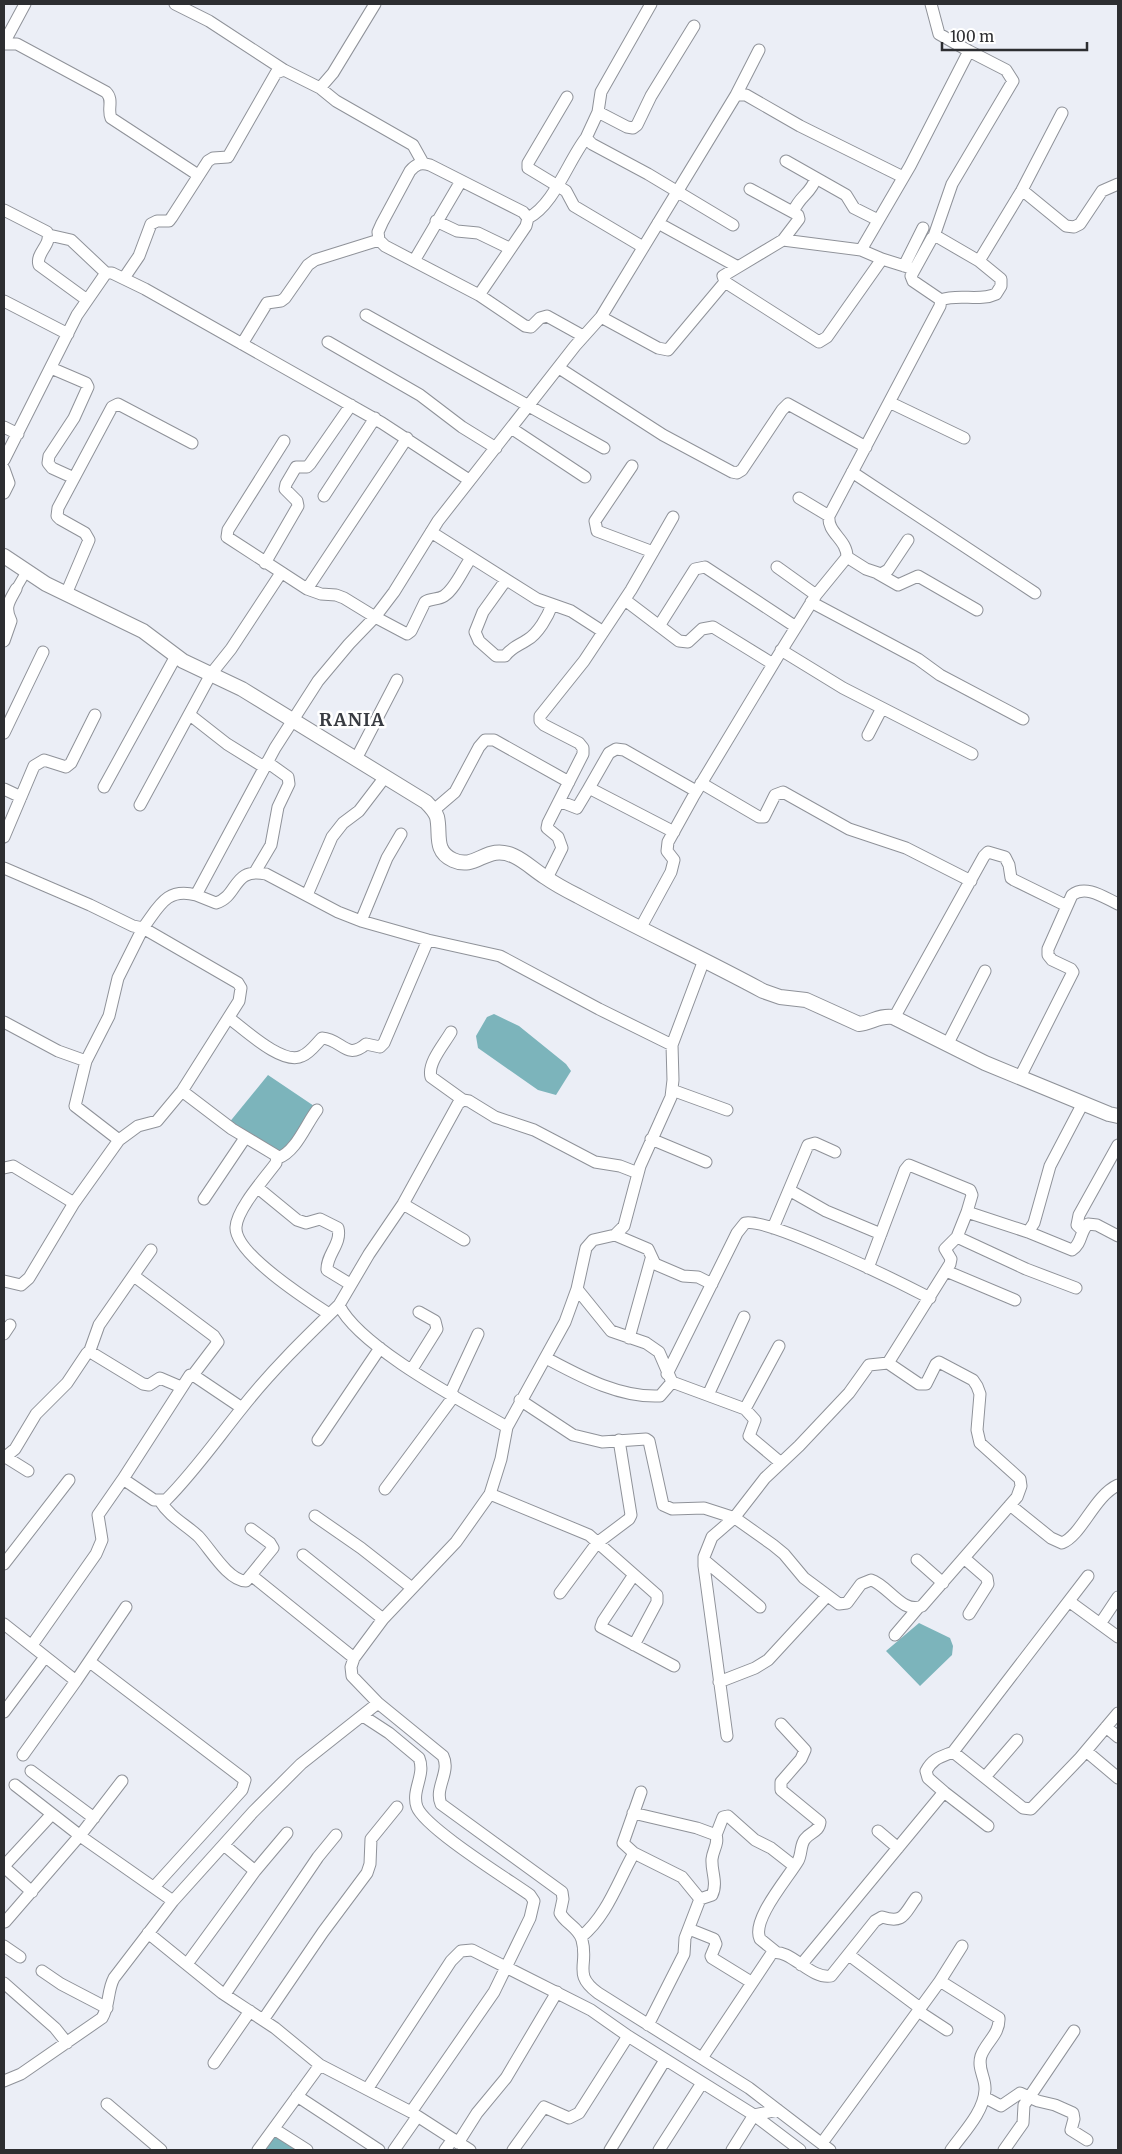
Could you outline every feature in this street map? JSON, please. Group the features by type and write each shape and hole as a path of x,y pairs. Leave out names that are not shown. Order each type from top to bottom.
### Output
{"street":[{"path":"25,4 4,43 17,44 106,92 111,100 109,114 111,118 198,175"},
{"path":"175,4 209,21 284,70 320,88 336,101 413,146 423,163 523,212 528,218"},
{"path":"320,88 333,73 375,4"},
{"path":"479,295 526,226 528,218 542,208 576,151 586,138 598,112 600,92 651,4"},
{"path":"909,267 934,236 952,184 1013,81 1006,70 967,56 939,34 931,4"},
{"path":"598,112 627,127 633,128 637,125 651,96 694,26"},
{"path":"196,894 266,764 292,720 330,667 375,617 394,592 431,532 469,480 583,336 601,317 736,95 759,50"},
{"path":"861,250 903,177 967,56"},
{"path":"124,278 139,256 151,224 156,221 169,221 198,175 213,158 228,157 276,73 284,70"},
{"path":"736,95 746,95 800,126 903,177"},
{"path":"567,97 528,163 528,168 566,191 574,206 643,247"},
{"path":"979,260 1022,190 1062,113"},
{"path":"586,138 592,144 648,174 733,224"},
{"path":"786,162 846,195 857,210 878,220"},
{"path":"379,240 378,232 410,171 415,165 423,163"},
{"path":"793,212 801,197 811,192 816,178"},
{"path":"414,261 461,181"},
{"path":"1022,190 1066,226 1074,228 1080,224 1102,191 1118,184"},
{"path":"750,189 798,215 799,219 783,240 723,276 724,282 819,342 827,337 882,259"},
{"path":"4,210 49,235 71,240 106,273 124,278 375,418 469,480"},
{"path":"436,221 457,231 478,233 510,248"},
{"path":"658,223 738,267"},
{"path":"922,228 909,267 911,276 913,281 941,300"},
{"path":"49,235 38,258 39,265 87,300"},
{"path":"934,236 979,260 1001,279 1001,286 996,294 980,298 949,297 941,300"},
{"path":"242,344 267,303 282,301 308,265 323,257 379,240 414,261 479,295 525,326 531,327 540,318 547,316 583,336"},
{"path":"783,240 861,250 909,267"},
{"path":"4,460 68,334 87,300 106,273"},
{"path":"601,317 658,348 668,350 724,282"},
{"path":"824,513 852,472 862,445 891,403 938,312 941,300"},
{"path":"4,301 68,334"},
{"path":"366,315 604,448"},
{"path":"328,342 420,396 462,427 496,448"},
{"path":"51,368 86,383 88,387 74,418 49,456 48,463 52,468 74,478"},
{"path":"559,368 663,436 732,472 737,473 742,470 788,404 862,445"},
{"path":"891,403 964,438"},
{"path":"66,594 89,540 85,533 57,516 58,508 114,405 123,406 192,444"},
{"path":"265,563 298,506 297,501 285,489 293,470 296,467 310,464 351,405"},
{"path":"324,496 375,418"},
{"path":"4,428 18,434"},
{"path":"511,428 584,477"},
{"path":"307,589 407,438"},
{"path":"284,441 228,530 227,537 280,573 307,589 344,598 407,634 411,631 425,602 430,599 439,599 448,593 471,558"},
{"path":"632,466 594,521 594,526 597,531 653,552"},
{"path":"4,469 8,482 4,493"},
{"path":"852,472 1035,593"},
{"path":"636,925 674,864 667,847 671,830 698,787 769,663 781,650 813,599 847,556 845,544 832,530 824,513 798,498"},
{"path":"546,878 562,848 558,837 547,828 583,754 583,748 579,743 544,725 540,721 540,716 584,661 602,631 625,600 673,517"},
{"path":"431,532 536,599 571,611 602,631"},
{"path":"877,573 881,574 888,570 908,540"},
{"path":"4,556 26,572 66,594 143,631 172,663 208,679 242,688 426,802 434,810 437,819 437,840 444,852 453,860 465,863 476,861 494,851 516,856 546,878 636,925 701,969 780,997 806,1000 852,1022 866,1023 886,1016 894,1018 947,1045 1020,1077 1118,1116"},
{"path":"847,556 898,585 912,577 924,578 977,610"},
{"path":"659,626 695,569 704,567 796,627"},
{"path":"777,567 813,599 918,659 940,675 1023,719"},
{"path":"4,641 11,621 6,612 6,606 26,572"},
{"path":"140,805 208,679 231,650 280,573"},
{"path":"506,580 483,612 475,632 479,641 496,656 505,656 517,644 531,637 549,614 552,605"},
{"path":"625,600 684,643 694,639 702,629 713,627 769,663"},
{"path":"781,650 824,678 972,754"},
{"path":"4,732 43,652"},
{"path":"104,788 172,663"},
{"path":"356,759 398,680"},
{"path":"868,736 882,708"},
{"path":"4,836 34,766 39,761 44,760 66,767 71,763 95,715"},
{"path":"190,715 227,744 288,776 289,784 278,807 271,845 255,872"},
{"path":"434,810 456,792 479,747 485,740 494,740 569,782"},
{"path":"559,801 572,807 579,806 609,753 616,749 624,750 759,817 764,817 775,795 784,792 849,829 917,853 971,881"},
{"path":"307,895 332,837 343,823 359,811 385,777"},
{"path":"589,788 671,830"},
{"path":"4,789 21,797"},
{"path":"361,921 387,858 401,834"},
{"path":"894,1018 984,856 992,853 1005,857 1009,865 1009,873 1014,880 1067,906"},
{"path":"4,868 90,905 133,926 143,928 238,983 242,993 229,1018 182,1091 158,1121 138,1126 119,1140 74,1203 29,1278 21,1285 4,1281"},
{"path":"119,1140 75,1106 86,1061 109,1016 118,978 143,928 164,900 173,893 182,891 196,894 212,903 221,902 243,876 255,872 266,874 338,912 361,921 512,961 599,1009 672,1045"},
{"path":"1020,1077 1073,972 1071,969 1052,960 1048,955 1048,949 1072,895 1083,890 1093,892 1118,904"},
{"path":"229,1018 274,1052 290,1056 302,1056 322,1038 352,1051 360,1050 366,1044 380,1047 384,1043 428,940"},
{"path":"346,1652 383,1619 407,1584 456,1542 490,1494 501,1459 507,1427 520,1400 546,1358 565,1322 577,1289 584,1255 589,1243 615,1235 624,1226 629,1170 651,1139 665,1113 672,1090 672,1045 701,969"},
{"path":"947,1045 985,972"},
{"path":"4,1022 58,1051 86,1061"},
{"path":"452,1032 433,1063 431,1077 462,1100 469,1101 495,1117 534,1130 594,1162 629,1170"},
{"path":"672,1090 727,1110"},
{"path":"182,1091 245,1138 278,1158"},
{"path":"160,1501 166,1500 180,1486 284,1359 339,1305 350,1284 403,1204 458,1104 462,1100"},
{"path":"1028,1232 1034,1223 1050,1166 1082,1103"},
{"path":"317,1110 294,1146 285,1155 278,1158 258,1188 237,1221 236,1233 249,1252 267,1270 329,1314"},
{"path":"204,1200 245,1138"},
{"path":"651,1139 706,1162"},
{"path":"773,1228 808,1145 815,1143 835,1152"},
{"path":"1083,1231 1077,1225 1078,1215 1118,1145"},
{"path":"4,1168 13,1166 74,1203"},
{"path":"868,1268 905,1170 909,1166 970,1190 972,1195 957,1237 945,1249 951,1259 946,1271 888,1363"},
{"path":"258,1188 296,1220 306,1222 320,1218 338,1228 339,1238 328,1260 327,1270 350,1284"},
{"path":"788,1190 826,1211 880,1234"},
{"path":"403,1204 464,1240"},
{"path":"967,1212 1028,1232 1072,1250 1078,1245 1083,1231 1092,1223 1118,1236"},
{"path":"546,1358 592,1381 643,1395 660,1396 741,1226 751,1221 773,1228 868,1268 930,1298"},
{"path":"615,1235 648,1249 651,1259 655,1264 679,1274 698,1277 712,1284"},
{"path":"957,1237 1026,1269 1076,1288"},
{"path":"28,1472 5,1457 15,1450 36,1414 67,1383 89,1352 99,1325 151,1250"},
{"path":"629,1338 651,1259"},
{"path":"946,1271 1015,1300"},
{"path":"32,1645 96,1554 102,1540 98,1516 181,1386 188,1377 194,1375 218,1342 214,1336 134,1276"},
{"path":"577,1289 605,1326 616,1334 646,1343 659,1352 670,1378 745,1409 754,1417 748,1433 750,1438 781,1463"},
{"path":"339,1305 350,1324 380,1348 452,1395 507,1427"},
{"path":"412,1369 437,1329 435,1321 419,1312"},
{"path":"708,1395 744,1317"},
{"path":"385,1489 452,1395 478,1334"},
{"path":"745,1409 780,1346"},
{"path":"318,1440 380,1348"},
{"path":"89,1352 143,1384 149,1385 160,1378 181,1386"},
{"path":"727,1736 704,1560 712,1537 734,1518 765,1478 849,1393 869,1365 888,1363 919,1384 926,1384 936,1364 939,1362 973,1380 980,1394 978,1430 980,1443 1020,1480 1020,1492 895,1635"},
{"path":"194,1375 242,1408"},
{"path":"520,1400 573,1435 602,1442 644,1438 649,1441 661,1500 667,1508 704,1508 734,1518 779,1549 804,1578 839,1604 844,1605 861,1584 871,1580 907,1606 918,1608"},
{"path":"560,1593 597,1543 629,1519 630,1515 618,1440"},
{"path":"123,1479 160,1501 166,1511 197,1535 211,1555 240,1580 246,1581 273,1548 270,1543 251,1529"},
{"path":"4,1564 69,1480"},
{"path":"1010,1505 1051,1538 1062,1543 1074,1532 1098,1500 1118,1485"},
{"path":"490,1494 581,1531 633,1576 653,1590 658,1598 634,1645"},
{"path":"315,1516 407,1584"},
{"path":"303,1555 383,1619"},
{"path":"964,1558 987,1578 988,1584 969,1614"},
{"path":"704,1560 760,1607"},
{"path":"917,1560 942,1582"},
{"path":"251,1576 346,1652 352,1676 370,1709 389,1733 419,1758 422,1771 415,1798 417,1808 422,1814 439,1830 530,1895 534,1901 530,1918 494,1992 414,2114 394,2150"},
{"path":"633,1576 600,1625 602,1630 674,1666"},
{"path":"988,1826 928,1778 926,1771 935,1758 953,1752 1070,1602 1088,1576"},
{"path":"719,1682 762,1664 780,1650 827,1596"},
{"path":"1100,1624 1118,1597"},
{"path":"1070,1602 1118,1637"},
{"path":"22,1755 90,1662 126,1607"},
{"path":"4,1624 76,1681"},
{"path":"4,1712 45,1657"},
{"path":"4,2081 21,2074 63,2037 95,2024 107,2008 111,1984 148,1932 163,1893 242,1790 244,1780 90,1662"},
{"path":"163,1893 224,1845 253,1812 301,1764 370,1709"},
{"path":"370,1709 443,1756 446,1766 438,1794 441,1804 558,1888 563,1896 560,1913 581,1937 585,1983 702,2058 778,2110 826,2147 962,1946"},
{"path":"953,1752 1023,1808 1031,1808 1086,1751 1118,1713"},
{"path":"781,1724 805,1750 801,1759 781,1782 781,1790 820,1822 818,1829 803,1841 800,1857 763,1915 758,1926 760,1939 776,1952 826,1977 834,1974 876,1921 882,1917 894,1921 900,1919 916,1898"},
{"path":"1106,1728 1118,1737"},
{"path":"985,1777 1017,1740"},
{"path":"1086,1751 1118,1778"},
{"path":"31,1771 94,1818"},
{"path":"5,1922 80,1835 122,1781"},
{"path":"15,1785 80,1835 163,1893"},
{"path":"641,1792 623,1843 634,1852 682,1877 700,1899"},
{"path":"801,1965 944,1792"},
{"path":"263,2020 323,1932 367,1873 370,1864 371,1840 397,1806"},
{"path":"633,1813 697,1828 716,1835"},
{"path":"32,1892 4,1867 52,1814"},
{"path":"700,1899 712,1895 715,1890 712,1862 717,1841 716,1835 724,1817 728,1816 755,1840 771,1848 794,1866"},
{"path":"878,1831 898,1848"},
{"path":"187,1964 255,1871 287,1833"},
{"path":"224,1994 318,1857 336,1835"},
{"path":"224,1845 255,1871"},
{"path":"581,1937 596,1923 634,1852"},
{"path":"648,2024 684,1954 684,1942 700,1899"},
{"path":"689,1928 714,1939 716,1944 711,1956 712,1958 751,1982"},
{"path":"148,1932 224,1994 263,2020 320,2065 368,2088 414,2114 470,2150"},
{"path":"4,1946 20,1957"},
{"path":"368,2088 451,1961 461,1951 472,1950 591,2010 665,2060 754,2115 800,2150"},
{"path":"702,2058 751,1982 769,1957 776,1952"},
{"path":"849,1956 947,2030"},
{"path":"42,1971 60,1984 107,2008"},
{"path":"940,1981 999,2018 998,2030 986,2045 980,2062 985,2083 984,2097 979,2110 951,2150"},
{"path":"4,1983 63,2037"},
{"path":"445,2150 455,2141 506,2078 557,1992"},
{"path":"214,2063 250,2011"},
{"path":"1004,2150 1023,2123 1023,2109 1074,2031"},
{"path":"513,2150 544,2107 569,2118 579,2113 628,2036"},
{"path":"610,2150 665,2060"},
{"path":"258,2150 320,2065"},
{"path":"659,2150 702,2083"},
{"path":"984,2097 1001,2106 1018,2093 1073,2113 1074,2119 1071,2130 1087,2140"},
{"path":"297,2096 379,2150"},
{"path":"107,2104 161,2150"},
{"path":"732,2150 754,2115 778,2110"},
{"path":"274,2130 307,2150"}],"water":[{"path":"494,1014 519,1026 566,1064 571,1071 556,1095 538,1090 478,1048 476,1036 487,1017"},
{"path":"268,1075 314,1106 295,1145 280,1155 228,1124"},
{"path":"919,1623 950,1638 953,1646 952,1655 920,1686 886,1651"},
{"path":"272,2135 302,2150 263,2150"}],"district":[{"name":"RANIA","path":"352,719"}]}
